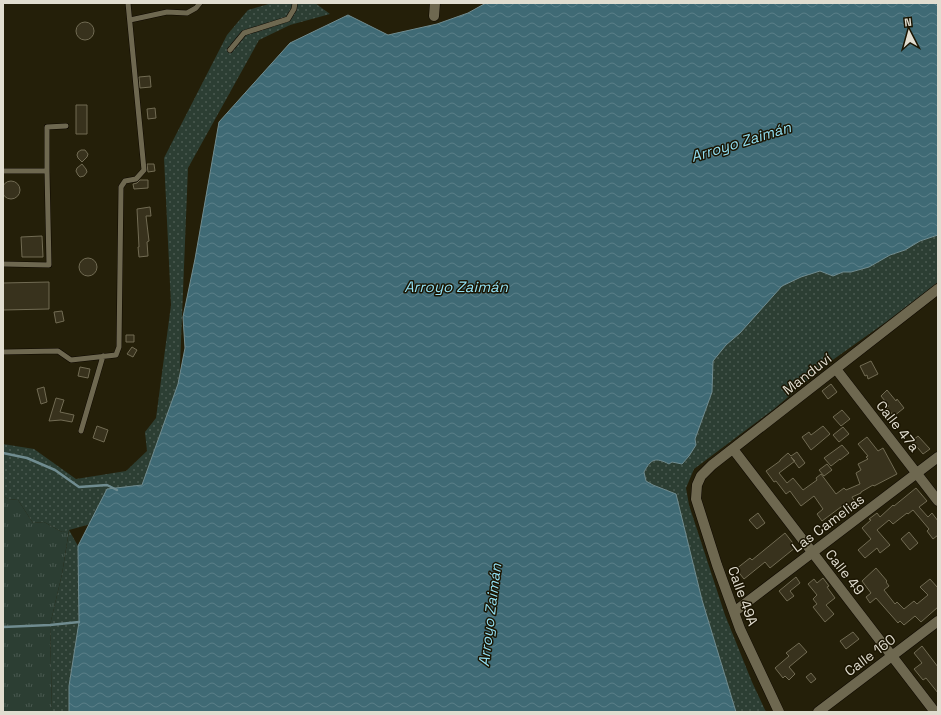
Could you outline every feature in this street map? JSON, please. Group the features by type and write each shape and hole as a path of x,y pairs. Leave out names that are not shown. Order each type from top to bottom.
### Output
{"street":[{"path":"434,16 435,3"},
{"name":"Manduví","path":"697,485 701,476 712,465 938,289"},
{"name":"Calle 47a","path":"836,369 938,501"},
{"name":"Calle 49","path":"733,449 935,712"},
{"name":"Las Camelias","path":"734,612 938,457"},
{"name":"Calle 49A","path":"697,485 696,499 717,565 740,629 779,712"},
{"name":"Calle 160","path":"818,712 938,621"}],"lane":[{"path":"3,352 58,351 72,360 116,355 119,347 121,187 125,181 136,179 144,170 128,3"},
{"path":"130,20 167,12 187,13 196,8 200,3"},
{"path":"230,50 244,33 288,19 296,3"},
{"path":"3,264 49,264 47,127 66,126"},
{"path":"3,171 47,171"},
{"path":"81,431 103,356"}],"green space":[{"path":"272,3 315,3 330,14 290,25 259,40 188,168 177,440 116,517 69,530 78,546 79,622 69,686 69,712 52,712 50,625 62,574 69,531 62,532 44,522 33,523 18,500 8,499 3,496 3,444 34,449 76,479 126,471 147,451 145,432 156,418 171,305 164,158 227,35 248,10"},
{"path":"938,235 938,282 886,322 827,364 774,409 694,469 686,488 689,505 725,615 752,682 766,712 736,712 702,600 676,495 646,481 644,472 649,464 654,460 660,460 669,464 672,462 682,464 696,445 695,439 712,392 713,361 726,345 740,333 782,286 801,277 820,271 833,276 843,272 852,272 869,267 890,255 905,250 920,241"},
{"path":"3,496 8,499 18,500 33,523 44,522 62,532 69,530 62,574 50,625 52,712 3,712"}],"water":[{"name":"Arroyo Zaimán","path":"486,3 938,3 938,235 920,241 905,250 890,255 869,267 851,272 843,272 833,276 820,271 801,277 782,286 740,333 726,345 713,361 712,392 695,439 696,445 689,456 682,464 672,462 669,464 660,460 654,460 649,464 644,472 646,481 676,494 702,600 736,712 69,712 69,686 79,622 78,546 107,489 142,485 178,384 185,348 183,317 195,259 219,122 290,43 348,15 388,35 437,24 468,13"}],"building":[{"path":"81,22 89,22 94,27 92,38 89,40 81,40 76,35 76,27"},
{"path":"150,76 151,87 140,88 139,77"},
{"path":"76,105 87,105 87,134 76,134"},
{"path":"155,108 156,118 148,119 147,109"},
{"path":"81,150 85,150 88,154 82,162 77,155"},
{"path":"82,164 87,172 84,176 80,177 76,171"},
{"path":"147,164 154,164 155,171 148,172"},
{"path":"140,180 148,180 148,188 134,189 133,184"},
{"path":"11,181 17,184 20,190 17,196 11,199 5,196 2,190 5,184"},
{"path":"150,207 151,216 146,216 149,241 147,242 148,256 139,257 137,209"},
{"path":"42,236 43,257 22,257 21,237"},
{"path":"84,258 92,258 97,263 95,274 92,276 84,276 79,271 79,263"},
{"path":"49,282 49,309 3,310 3,283"},
{"path":"62,311 64,321 56,323 54,312"},
{"path":"126,335 134,335 134,342 126,342"},
{"path":"132,347 137,350 133,357 127,354"},
{"path":"871,361 878,374 868,379 867,375 865,376 860,366"},
{"path":"80,367 90,369 88,378 78,376"},
{"path":"831,384 837,392 828,399 822,391"},
{"path":"44,387 47,402 41,404 37,389"},
{"path":"887,390 904,408 894,416 887,408 889,406 881,396"},
{"path":"56,398 64,400 60,412 74,415 72,422 61,420 49,421"},
{"path":"842,410 850,419 841,426 833,417"},
{"path":"97,426 108,430 104,442 93,438"},
{"path":"823,426 830,434 811,450 802,437 809,432 811,435"},
{"path":"843,427 849,434 839,442 833,435"},
{"path":"918,436 930,449 923,454 912,441"},
{"path":"867,437 878,451 883,448 897,474 852,497 855,502 847,508 845,504 822,521 817,514 823,509 814,496 801,506 790,491 786,494 766,471 788,453 791,456 797,452 805,463 799,468 794,462 779,473 787,483 793,478 803,490 817,480 816,478 821,474 836,494 844,488 846,490 860,484 856,473 861,470 858,464 868,459 866,457 868,456 858,444"},
{"path":"842,445 849,453 831,466 824,458"},
{"path":"827,464 832,470 824,476 819,470"},
{"path":"916,488 927,501 919,507 928,517 932,513 938,521 938,535 933,539 927,531 929,529 913,510 893,524 889,520 877,530 890,545 880,553 877,548 865,558 858,550 871,539 862,528 871,520 869,519 877,513 880,517"},
{"path":"758,513 765,523 757,529 749,520"},
{"path":"909,532 918,543 910,550 901,539"},
{"path":"785,533 796,547 770,568 765,562 744,579 736,569 750,558 752,560"},
{"path":"876,568 887,581 886,582 889,586 884,590 895,604 897,602 904,609 914,601 917,604 928,595 920,587 930,579 938,588 938,607 921,622 915,616 904,625 900,621 898,623 876,598 870,603 866,597 871,593 862,581"},
{"path":"796,577 800,583 790,591 794,596 787,601 779,591"},
{"path":"823,578 829,586 827,587 835,598 826,605 834,614 825,622 813,607 817,604 813,599 817,595 808,584 814,579 817,583"},
{"path":"853,632 859,639 846,649 840,641"},
{"path":"799,643 807,652 789,667 795,674 789,680 785,676 783,678 775,668 789,656 786,653"},
{"path":"922,646 938,667 938,693 926,678 923,680 914,669 922,663 914,653"},
{"path":"811,673 816,679 811,683 806,677"}],"waterway":[{"path":"3,453 27,458 55,470 79,487 107,485 117,490"},
{"path":"3,627 79,622"}]}
